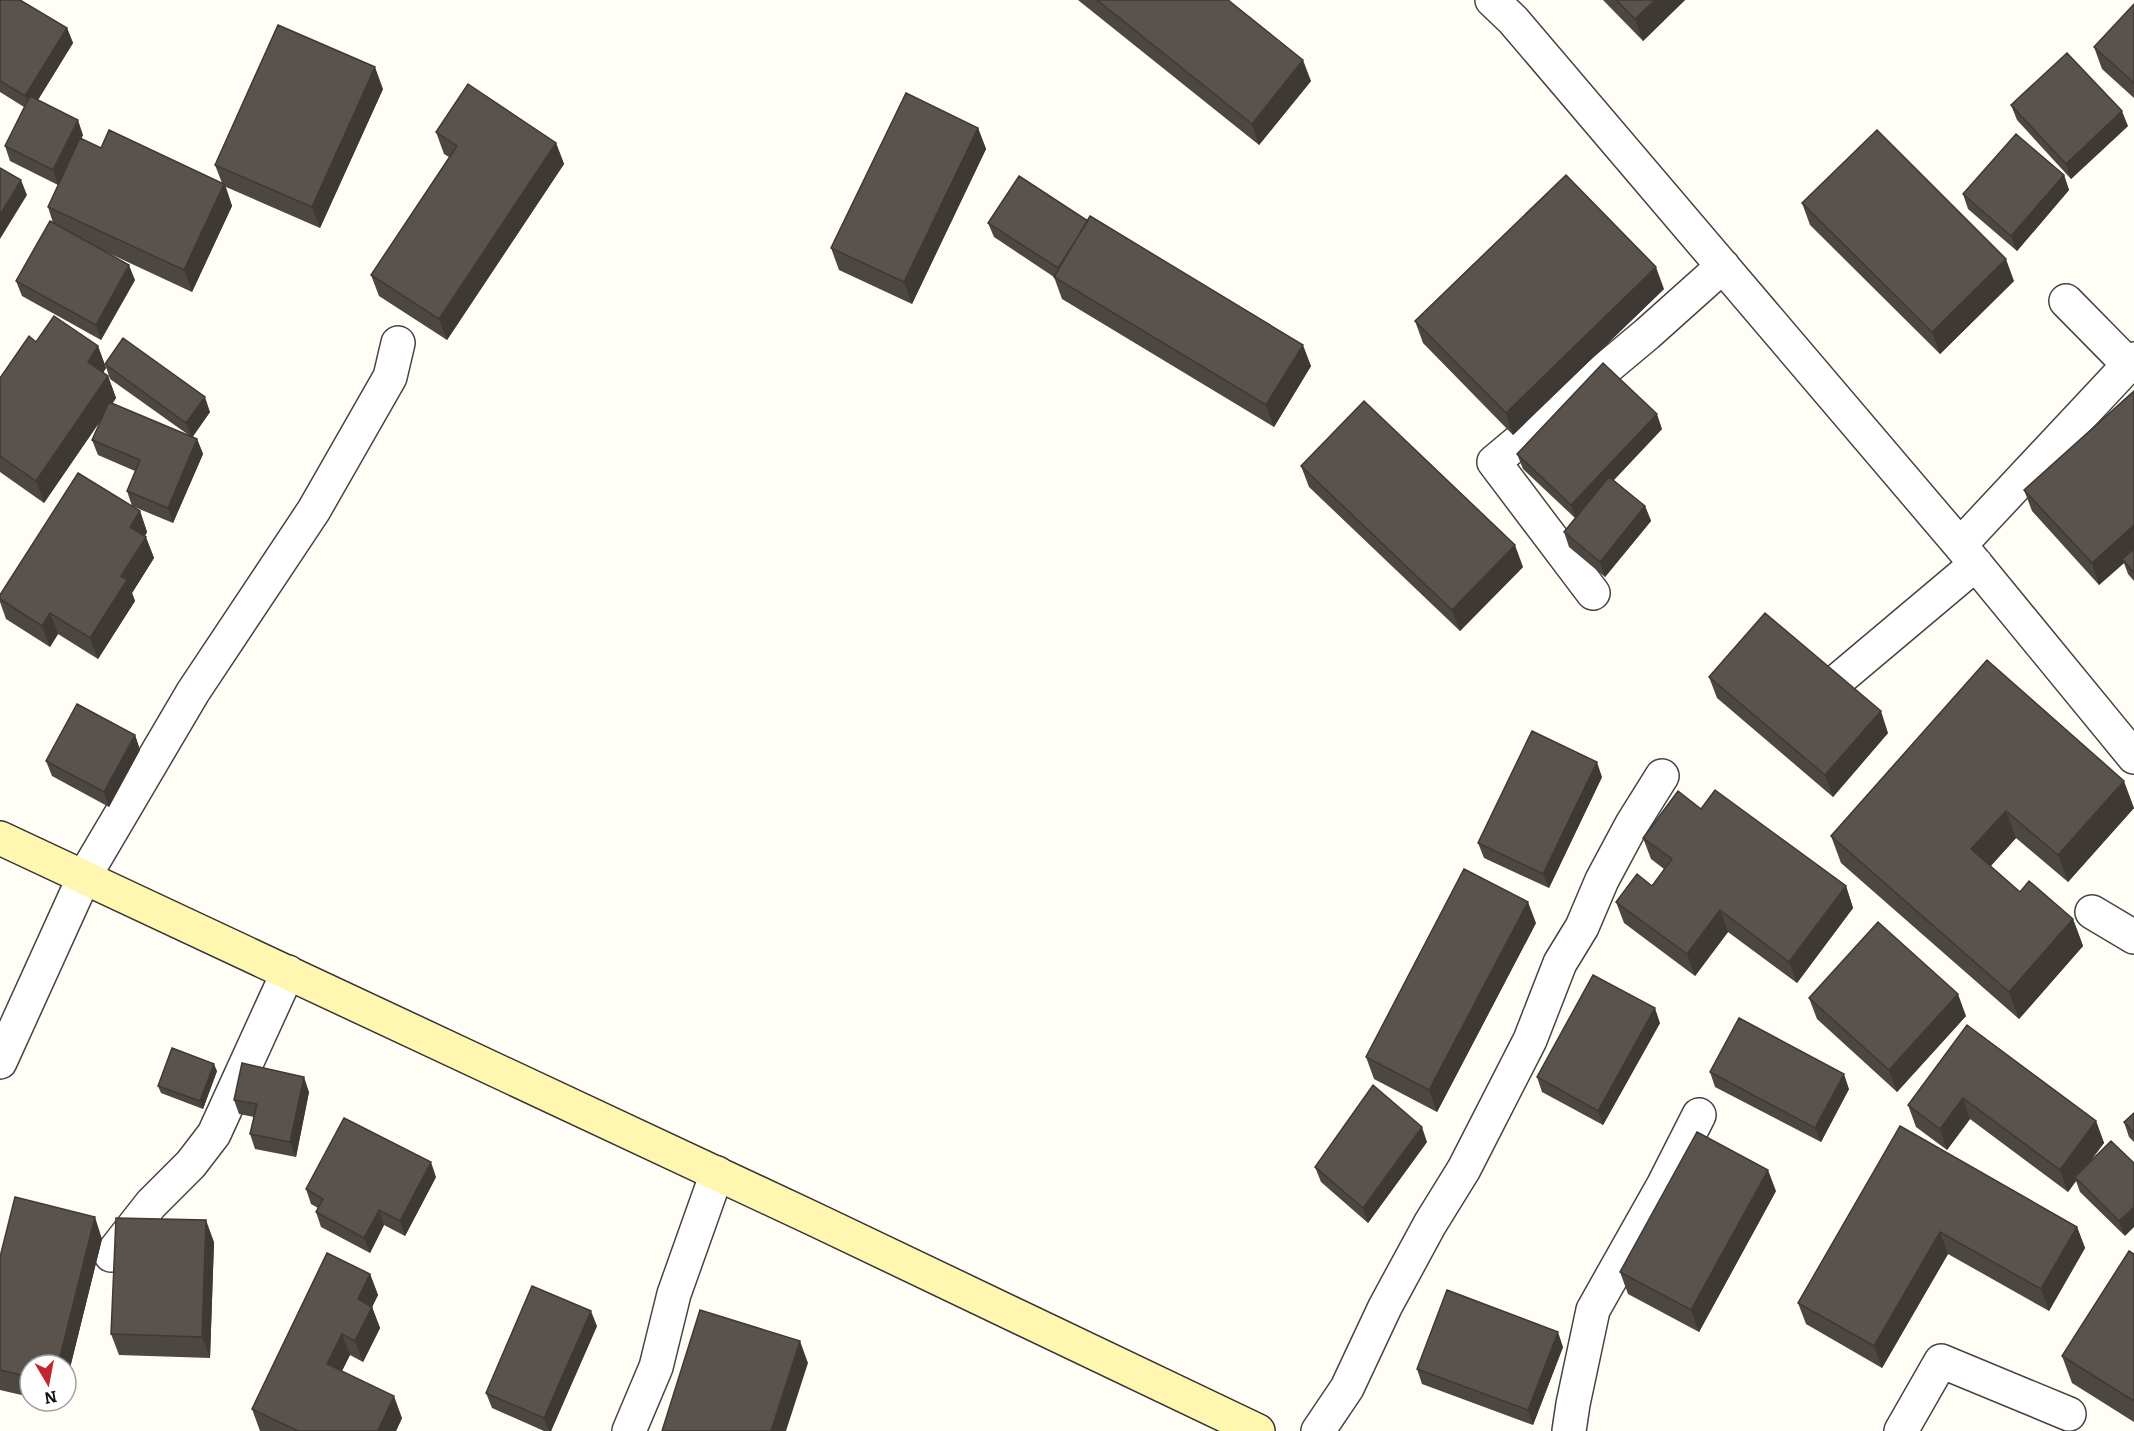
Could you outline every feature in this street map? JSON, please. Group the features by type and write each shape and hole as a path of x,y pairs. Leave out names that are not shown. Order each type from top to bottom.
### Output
{"main road":[{"path":"0,838 717,1173 1258,1431"}],"street":[{"path":"1492,0 1514,20 1968,554 2134,758"},
{"path":"1593,593 1494,462 1723,266"},
{"path":"1837,681 1968,554 2132,362 2066,301"},
{"path":"0,1062 84,877 193,692 314,510 390,377 398,343"},
{"path":"1318,1431 1347,1388 1384,1307 1430,1224 1464,1169 1530,1040 1560,963 1582,927 1602,880 1632,824 1662,776"},
{"path":"2092,912 2134,937"},
{"path":"111,1255 151,1204 191,1164 214,1134 288,972"},
{"path":"1569,1431 1593,1310 1664,1184 1699,1115"},
{"path":"629,1431 656,1366 674,1294 717,1173"},
{"path":"1901,1431 1941,1361 2069,1414"}],"building":[{"path":"0,0 20,0 67,28 25,96 0,81"},
{"path":"1097,0 1228,0 1303,60 1252,124"},
{"path":"1616,0 1655,0 1635,19"},
{"path":"2134,4 2134,83 2094,47"},
{"path":"278,25 375,67 312,207 215,165"},
{"path":"2067,53 2122,111 2066,164 2011,105"},
{"path":"468,84 556,143 439,319 371,275 457,146 436,132"},
{"path":"906,93 978,128 904,282 831,248"},
{"path":"30,96 78,120 53,170 5,146"},
{"path":"109,130 224,184 184,270 48,207 80,138 101,148"},
{"path":"1877,130 2006,259 1932,332 1802,203"},
{"path":"2016,134 2064,175 2011,236 1963,194"},
{"path":"0,168 21,180 0,215"},
{"path":"1566,175 1656,267 1506,413 1415,321"},
{"path":"1019,176 1088,221 1058,268 988,223"},
{"path":"1090,216 1303,345 1266,405 1054,277"},
{"path":"50,221 129,265 96,325 16,281"},
{"path":"54,316 98,346 88,362 108,376 36,481 0,456 0,378 29,336 36,342"},
{"path":"123,338 205,397 186,423 105,364"},
{"path":"1603,363 1657,414 1571,505 1517,454"},
{"path":"2134,391 2134,525 2092,563 2024,490"},
{"path":"1364,401 1515,545 1452,610 1301,466"},
{"path":"109,402 197,439 168,508 127,491 140,460 92,440"},
{"path":"78,473 140,511 130,527 146,537 121,576 127,580 90,638 50,613 42,626 0,599 0,595"},
{"path":"1609,477 1645,506 1600,562 1564,532"},
{"path":"2134,549 2134,573 2122,559"},
{"path":"1765,613 1881,711 1825,775 1709,677"},
{"path":"1987,660 2124,781 2058,855 2006,811 1971,849 2020,892 2029,881 2073,919 2009,992 1831,836"},
{"path":"77,704 135,735 104,792 46,761"},
{"path":"1532,731 1597,762 1543,874 1478,843"},
{"path":"1715,790 1846,886 1789,962 1720,910 1687,954 1616,902 1637,874 1652,886 1672,859 1643,838 1678,791 1701,809"},
{"path":"1464,869 1528,902 1429,1090 1366,1057"},
{"path":"1878,922 1958,994 1889,1070 1809,998"},
{"path":"1593,975 1655,1008 1598,1111 1537,1077"},
{"path":"1739,1018 1844,1074 1815,1128 1710,1072"},
{"path":"1967,1025 2096,1121 2060,1170 1963,1098 1940,1129 1908,1105"},
{"path":"172,1048 214,1064 200,1101 158,1086"},
{"path":"242,1063 304,1077 290,1142 250,1134 257,1104 234,1100"},
{"path":"1373,1085 1422,1127 1363,1208 1315,1167"},
{"path":"2134,1113 2134,1133 2124,1122"},
{"path":"344,1118 431,1162 400,1221 379,1210 364,1238 316,1212 323,1199 306,1189"},
{"path":"1900,1126 2077,1227 2041,1289 1940,1232 1874,1346 1798,1303"},
{"path":"1697,1132 1768,1170 1691,1310 1620,1272"},
{"path":"2111,1141 2134,1163 2134,1207 2119,1221 2075,1177"},
{"path":"15,1197 95,1217 61,1353 18,1353 18,1374 0,1370 0,1257"},
{"path":"116,1218 206,1220 202,1337 111,1334"},
{"path":"2129,1251 2134,1254 2134,1401 2062,1356"},
{"path":"327,1253 370,1274 358,1299 372,1307 355,1341 342,1334 327,1364 394,1396 378,1431 298,1431 252,1409"},
{"path":"532,1286 591,1311 544,1418 486,1393"},
{"path":"1447,1290 1558,1332 1528,1410 1417,1369"},
{"path":"700,1310 800,1341 771,1431 662,1431"}]}
